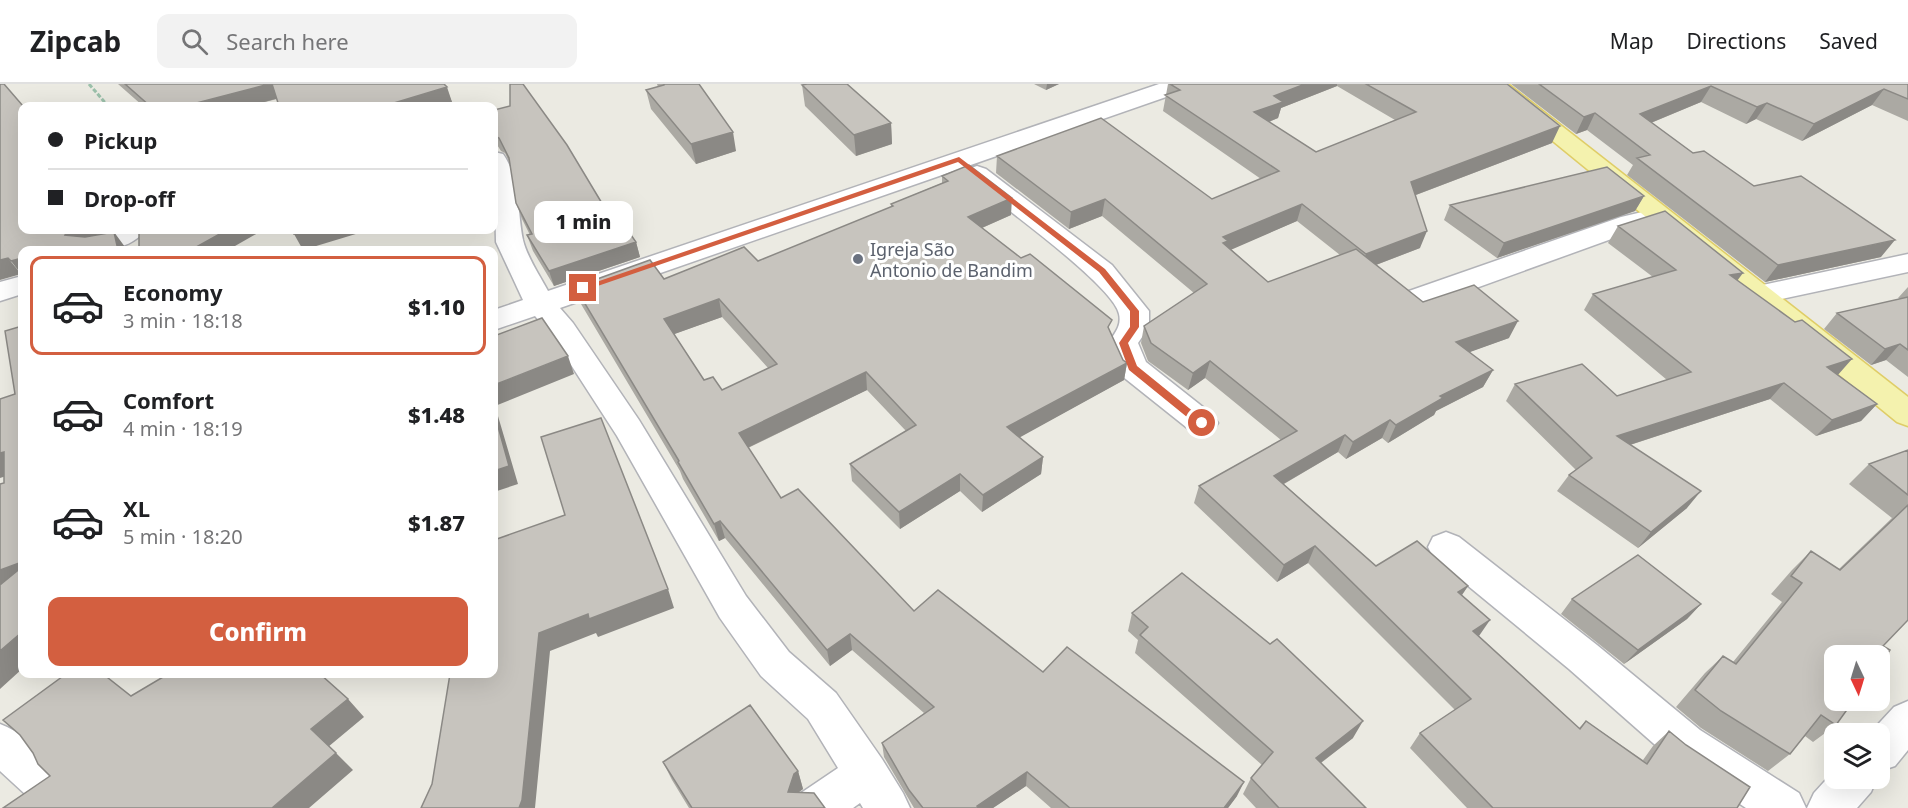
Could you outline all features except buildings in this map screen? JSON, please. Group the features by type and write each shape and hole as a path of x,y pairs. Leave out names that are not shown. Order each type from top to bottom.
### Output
{"main road":[{"path":"1494,84 1908,414"}],"street":[{"path":"498,318 1181,84"},
{"path":"959,159 1102,270 1134,311 1134,327 1123,343 1133,368 1202,423"},
{"path":"498,171 506,194 510,242 539,303 563,330 628,428 732,607 775,664 822,706 888,808"},
{"path":"1419,297 1630,223 1659,216"},
{"path":"101,246 124,234"},
{"path":"1758,295 1908,263"},
{"path":"0,292 18,286"},
{"path":"1446,548 1583,657 1685,744 1784,808"},
{"path":"1890,741 1908,720"},
{"path":"0,743 39,780"},
{"path":"816,808 867,773"},
{"path":"1829,808 1846,789"}],"path":[{"path":"89,84 105,102"}],"place":[{"name":"Igreja São Antonio de Bandim","path":"858,259"}],"route":[{"path":"583,288 959,159 1102,270 1134,311 1134,327 1123,343 1133,368 1202,423"}]}
